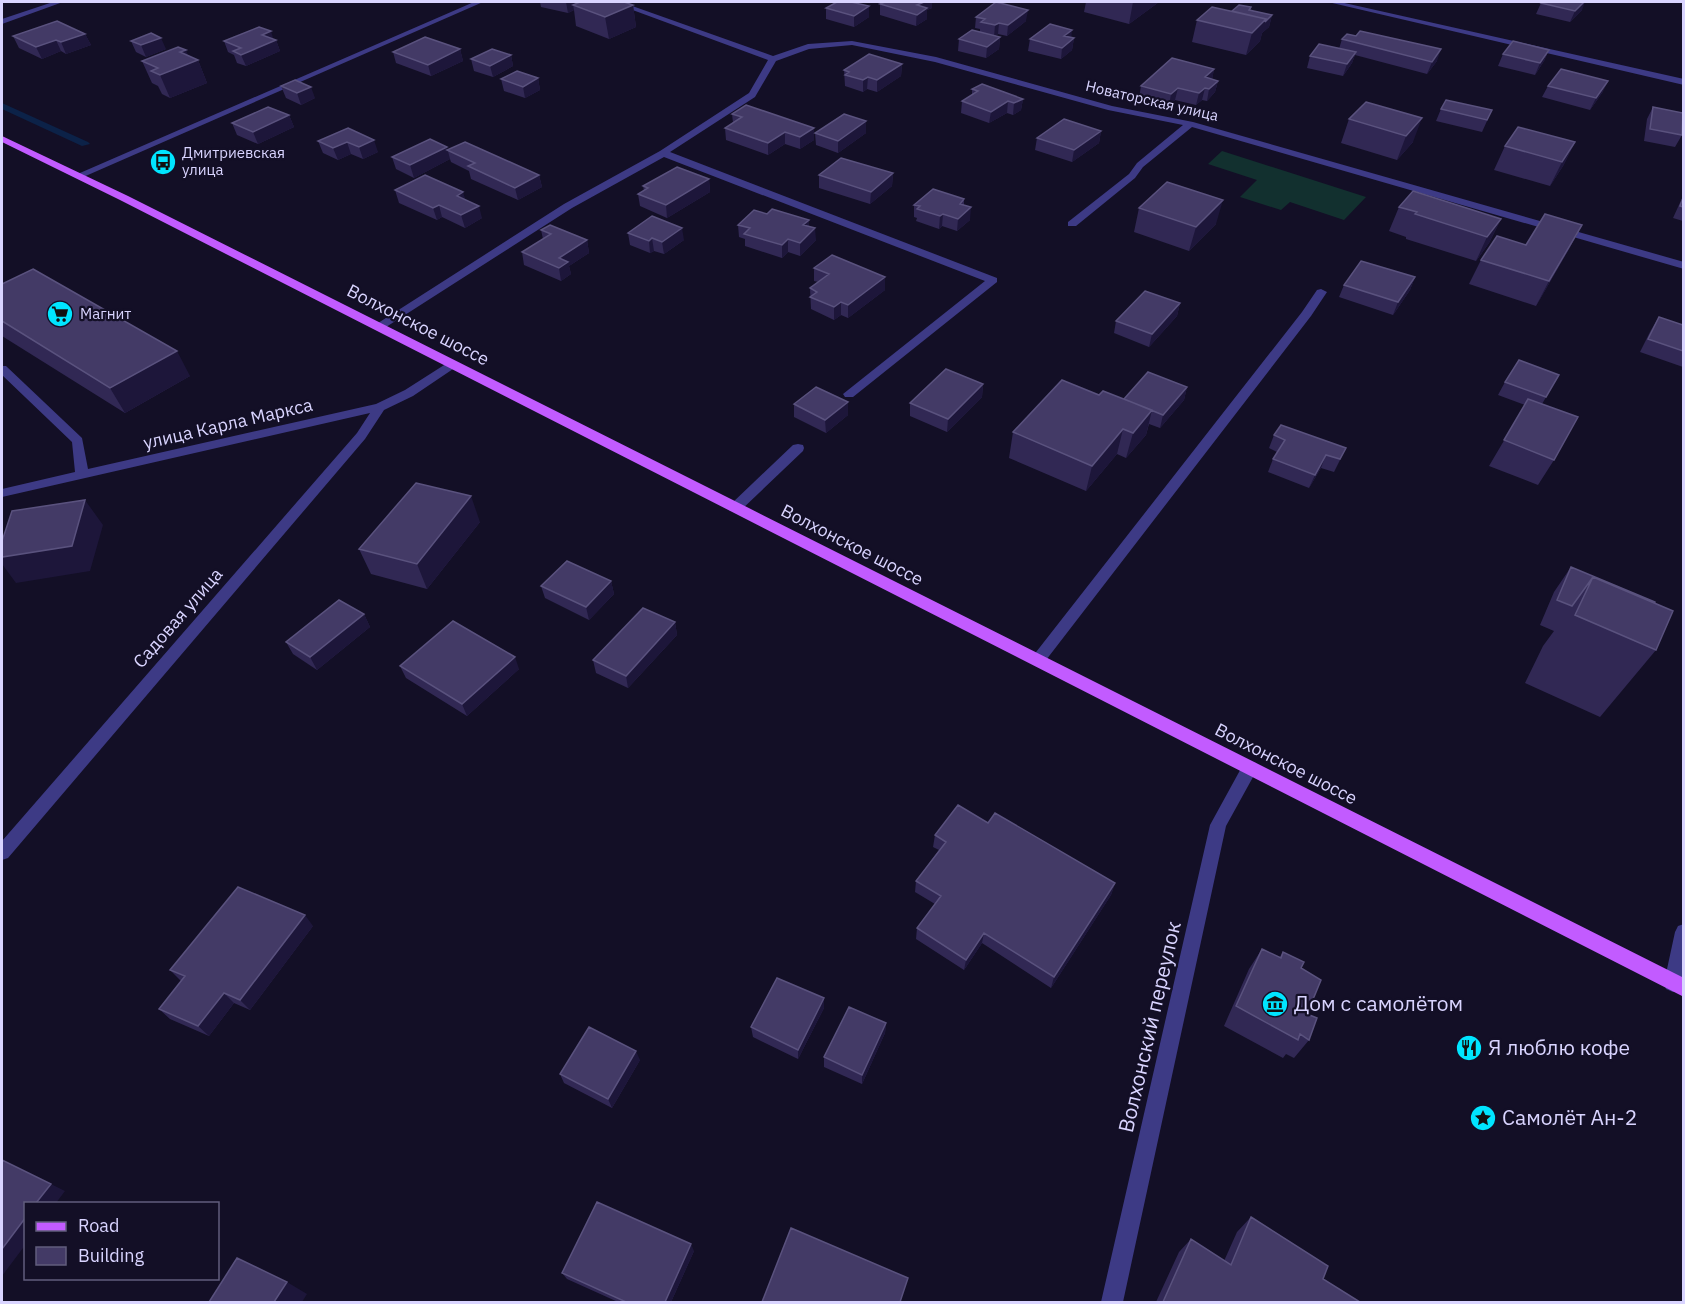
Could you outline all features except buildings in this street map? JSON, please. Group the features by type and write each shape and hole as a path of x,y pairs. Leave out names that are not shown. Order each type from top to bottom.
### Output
{"main road":[{"name":"Волхонское шоссе","path":"2,139 379,327 1678,985"}],"street":[{"path":"2,21 59,2"},
{"path":"78,176 479,2"},
{"path":"379,327 567,206 663,153 752,95 773,60 615,2"},
{"path":"1332,2 1683,82"},
{"name":"Новаторская улица","path":"773,60 808,47 852,43 936,60 1111,108 1190,124 1405,184 1683,266"},
{"path":"1072,224 1132,176 1140,165 1190,124"},
{"path":"663,153 993,280 849,394"},
{"path":"1038,660 1307,314 1321,292"},
{"name":"улица Карла Маркса","path":"2,493 380,407 409,393 452,364"},
{"path":"2,369 78,441 82,475"},
{"name":"Садовая улица","path":"2,853 361,436 380,407"},
{"path":"735,508 798,448"},
{"name":"Волхонский переулок","path":"1112,1302 1218,825 1250,768"},
{"path":"1678,985 1683,932"}],"green space":[{"path":"1222,151 1366,197 1344,220 1290,202 1281,210 1240,197 1257,180 1208,164"}],"waterway":[{"path":"2,106 85,144"}],"place":[{"name":"Дмитриевская улица","path":"163,162"},
{"name":"Магнит","path":"60,314"},
{"name":"Дом с самолётом","path":"1275,1004"},
{"name":"Я люблю кофе","path":"1469,1048"},
{"name":"Самолёт Ан-2","path":"1483,1118"}]}
